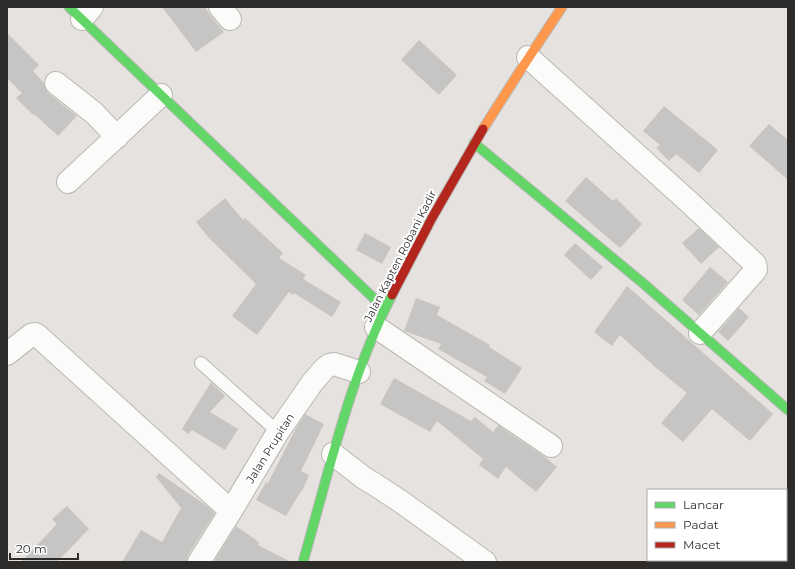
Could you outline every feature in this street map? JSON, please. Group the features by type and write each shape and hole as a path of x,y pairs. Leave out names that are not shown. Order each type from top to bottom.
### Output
{"street":[{"name":"Jalan Kapten Robani Kadir","path":"307,560 333,454 360,372 381,318 448,189 474,143 528,57 562,7"},
{"path":"81,11 161,95 381,318 551,446"},
{"path":"528,57 689,202 755,264 755,271 700,333"},
{"path":"56,83 94,113 117,137"},
{"path":"68,182 161,95"},
{"path":"474,143 644,284 788,410"},
{"path":"7,354 31,335 37,335 231,511"},
{"name":"Jalan Prupitan","path":"199,562 278,432 312,383 329,365 334,364 360,372"},
{"path":"333,454 364,478 400,501 485,562"}],"lane":[{"path":"201,363 278,432"}],"building":[{"path":"162,7 205,7 224,32 196,52"},
{"path":"7,33 39,65 33,71 44,83 48,93 77,116 58,136 34,114 33,115 16,98 22,93 7,78"},
{"path":"419,40 457,75 439,95 401,60"},
{"path":"664,106 718,150 699,173 676,154 669,161 656,148 660,145 643,131"},
{"path":"769,124 788,140 788,180 749,146"},
{"path":"586,177 613,201 616,198 642,224 620,248 565,201"},
{"path":"225,198 243,220 245,218 283,253 279,258 306,275 303,279 341,302 332,317 294,293 293,295 289,292 257,335 232,316 256,284 209,238 196,222"},
{"path":"699,228 719,247 701,264 682,243"},
{"path":"365,233 391,247 382,264 356,250"},
{"path":"575,243 603,267 591,280 564,255"},
{"path":"710,267 728,282 699,315 682,300"},
{"path":"627,286 773,414 750,441 712,409 683,442 661,423 687,393 655,367 620,335 612,346 594,332"},
{"path":"416,298 440,307 437,315 490,345 489,347 522,368 505,394 484,381 487,377 438,349 441,344 404,331"},
{"path":"739,308 749,317 728,341 718,332"},
{"path":"394,378 471,421 475,417 493,432 498,425 557,467 536,492 506,467 498,479 479,465 483,459 437,421 430,432 380,404"},
{"path":"211,382 225,396 210,412 238,429 225,450 192,430 188,434 182,429"},
{"path":"305,414 324,424 301,471 309,475 302,491 286,516 256,500 266,482 268,483 295,430"},
{"path":"159,473 215,513 188,555 187,562 122,562 141,530 162,542 181,508 156,477"},
{"path":"67,506 89,529 57,562 21,562 57,524 52,519"},
{"path":"236,526 259,542 258,545 291,562 214,562"}],"traffic: fast":[{"path":"69,7 385,309"},
{"path":"474,143 644,284 788,410"},
{"path":"303,562 341,426 364,360 392,295"}],"traffic: slow":[{"path":"483,129 562,7"}],"traffic: jam":[{"path":"392,295 432,218 483,129"}]}
